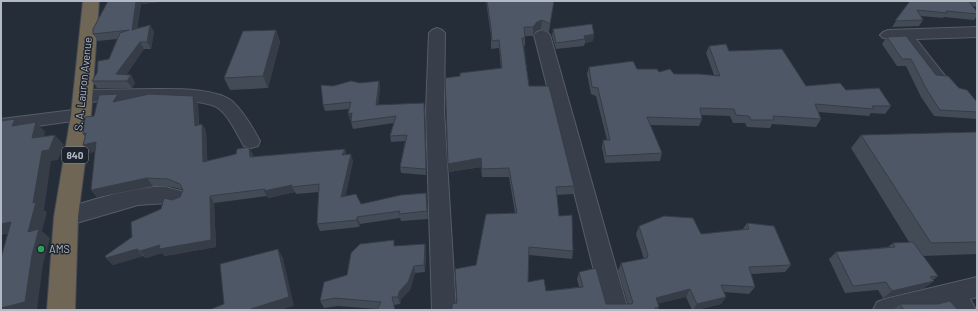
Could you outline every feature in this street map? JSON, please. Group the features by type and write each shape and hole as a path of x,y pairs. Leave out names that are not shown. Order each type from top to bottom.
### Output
{"highway":[{"name":"S. A. Lauron Avenue","path":"61,310 66,216 82,106 91,1"}],"street":[{"path":"437,33 435,111 444,310"},
{"path":"904,34 938,77"},
{"path":"542,35 616,310"},
{"path":"888,35 974,36"},
{"path":"1,125 82,106 177,96 212,98 224,104 252,141"},
{"path":"66,216 122,200 158,195 169,195 176,198"},
{"path":"885,310 958,302 977,287"}],"building":[{"path":"108,1 136,1 132,30 150,25 147,42 140,42 116,74 131,75 127,81 92,81 97,73 98,61 109,59 120,33 129,30 93,34 93,29"},
{"path":"487,1 554,1 550,24 542,20 537,22 533,27 524,27 525,38 522,38 529,86 549,86 574,186 556,187 559,216 572,215 573,251 529,247 528,282 544,279 546,291 583,287 579,272 596,268 606,304 631,304 633,303 621,263 647,258 648,255 639,226 664,216 693,218 701,234 749,229 747,223 774,226 791,265 749,267 755,287 721,285 726,297 697,304 690,289 656,298 659,307 655,308 656,310 452,310 452,304 457,303 455,269 476,265 486,214 517,213 509,168 482,169 481,158 448,164 445,78 460,76 460,73 502,68 499,40 492,41"},
{"path":"910,1 969,1 977,14 917,10 923,20 895,21"},
{"path":"592,24 594,34 584,36 585,39 556,43 553,29"},
{"path":"276,30 263,76 224,78 243,31"},
{"path":"906,36 936,75 948,76 959,88 967,90 977,102 977,112 940,110 927,90 911,59 902,59 887,37"},
{"path":"726,44 729,51 782,49 806,86 840,83 846,90 879,88 891,106 872,106 874,109 815,104 821,119 773,116 774,120 751,120 749,116 736,115 734,109 700,108 702,119 647,117 662,153 606,156 603,140 610,140 598,88 592,87 589,67 633,61 637,69 657,69 659,72 670,69 674,74 720,76 709,46"},
{"path":"351,81 360,83 379,81 376,105 424,103 426,169 400,167 407,135 390,136 396,116 351,122 352,113 348,114 351,102 323,105 321,85 333,86"},
{"path":"118,94 113,102 149,94 193,96 195,126 202,124 203,162 236,154 237,149 249,147 250,157 345,149 342,155 351,154 341,197 356,194 361,204 401,195 426,193 427,211 399,214 400,211 357,217 357,220 317,224 319,184 292,187 292,185 264,191 265,189 210,196 211,240 159,249 160,245 140,251 137,249 106,258 105,256 132,237 131,222 161,209 164,198 172,200 180,197 183,190 180,184 168,179 147,178 91,190 96,142 83,145 86,133 83,134 85,117 94,116 99,95"},
{"path":"15,119 12,126 36,122 32,138 55,135 49,150 42,151 33,203 36,202 28,232 39,229 32,255 25,302 1,308 1,258 11,222 1,224 1,121"},
{"path":"977,132 977,242 931,243 861,135"},
{"path":"394,240 394,246 425,244 424,265 414,266 408,282 399,292 398,297 392,297 395,310 377,310 381,302 335,298 320,301 324,282 347,275 351,253 360,244"},
{"path":"913,242 938,276 930,277 934,281 892,291 886,282 853,286 836,252 895,247 893,243"},
{"path":"278,249 289,297 251,310 209,310 224,304 220,264"},
{"path":"950,301 958,310 904,310 900,304 938,304"}],"place":[{"name":"AMS","path":"41,249"}]}
